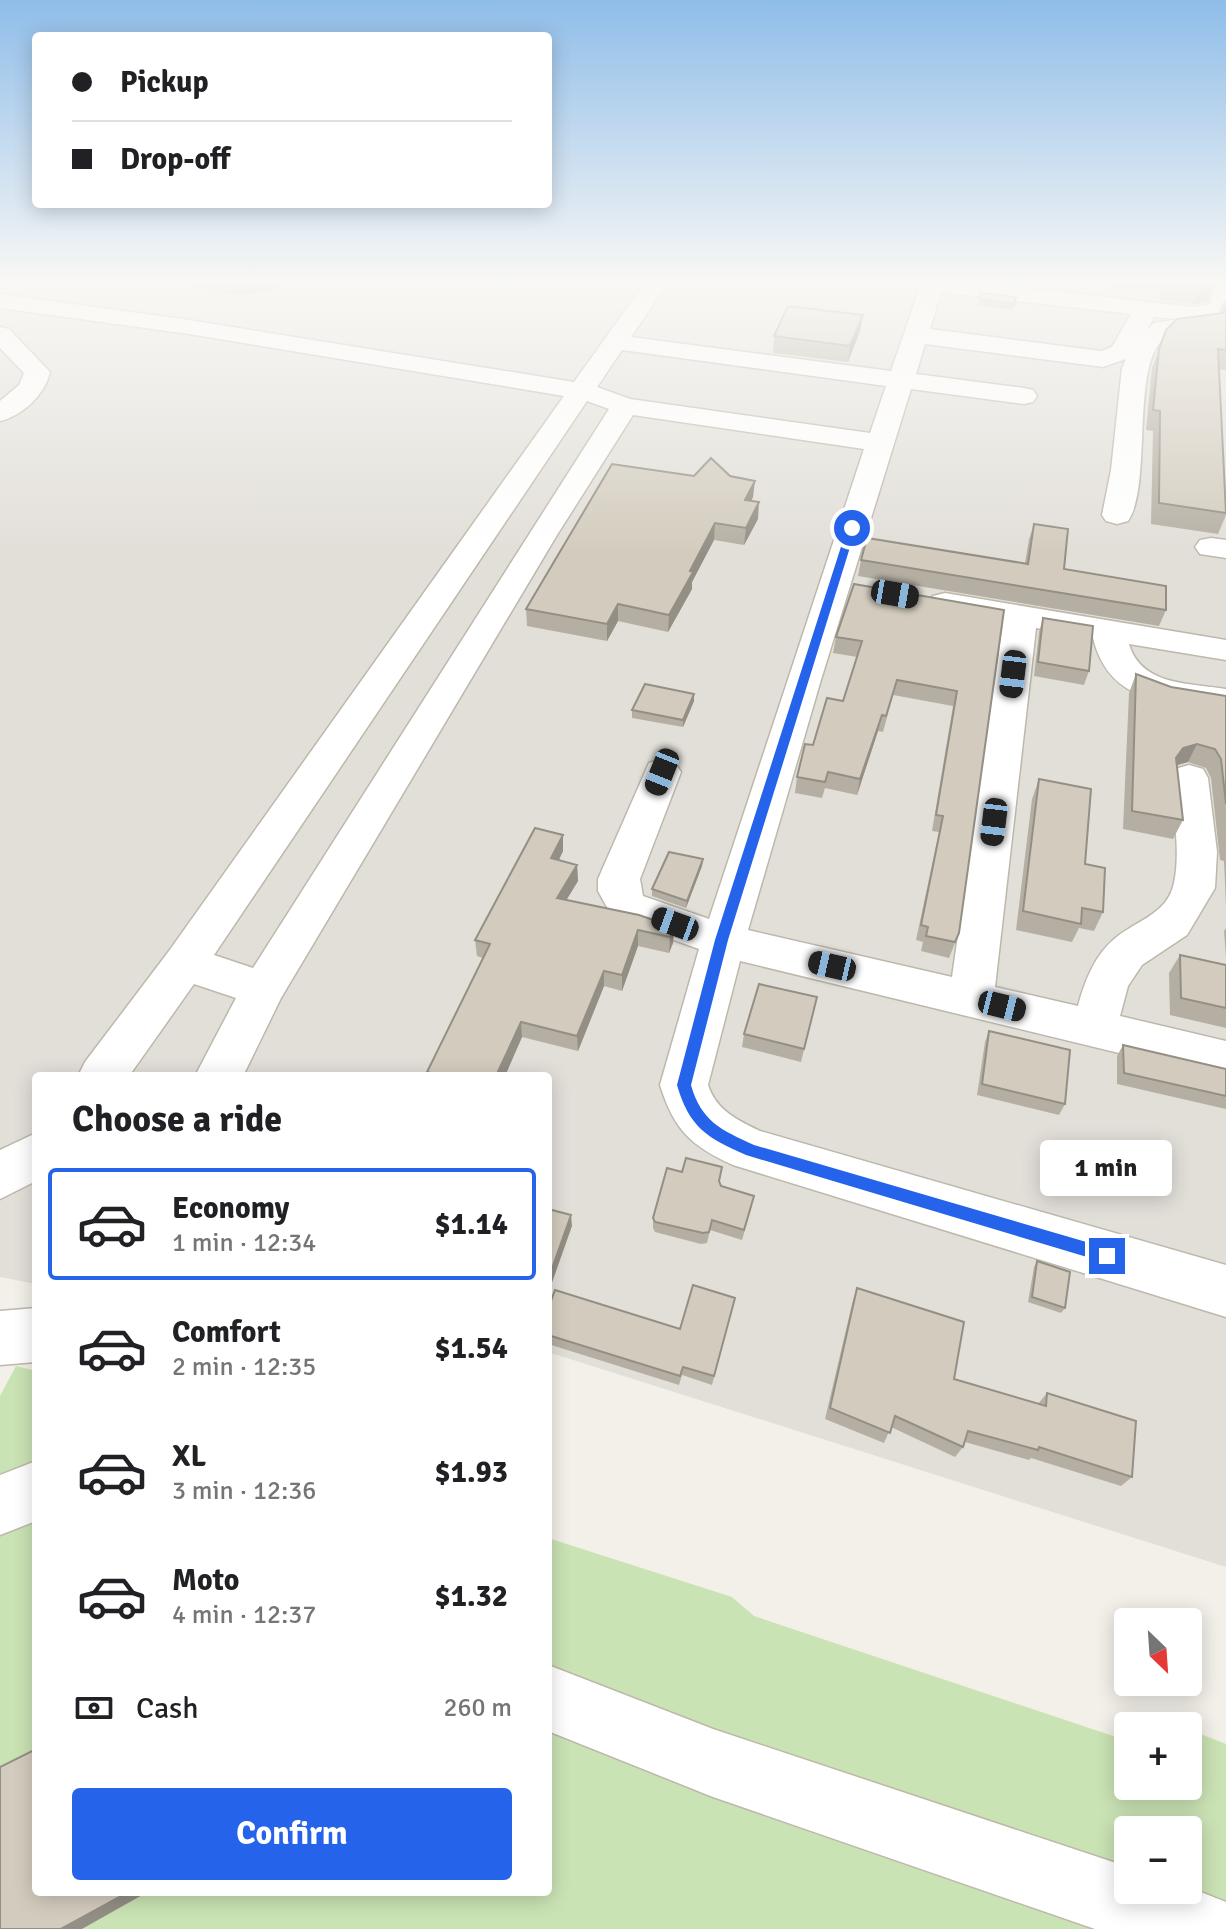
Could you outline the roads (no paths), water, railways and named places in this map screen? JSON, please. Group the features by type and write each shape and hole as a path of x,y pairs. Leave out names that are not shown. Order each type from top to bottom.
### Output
{"lane":[{"path":"0,413 25,394 36,382 37,374"},
{"path":"478,374 583,391 625,406 742,390 901,381 1024,396"},
{"path":"105,1072 185,963 594,374"},
{"path":"700,374 881,443"},
{"path":"903,374 881,443 848,586 721,940 684,1085 690,1107 714,1134 751,1150 1226,1291"},
{"path":"1117,515 1125,470 1134,374"},
{"path":"221,1072 263,989 534,548 625,406"},
{"path":"911,597 1226,650"},
{"path":"971,999 1021,615"},
{"path":"1108,630 1119,665 1130,676 1151,687 1226,700"},
{"path":"662,772 619,879 619,891 628,907 721,940 1226,1060"},
{"path":"1094,1029 1107,982 1127,953 1172,924 1194,888 1197,852 1189,778"},
{"path":"185,963 263,989"},
{"path":"0,1338 32,1335"},
{"path":"0,1505 32,1493"},
{"path":"552,1700 713,1763 1202,1929"}]}
